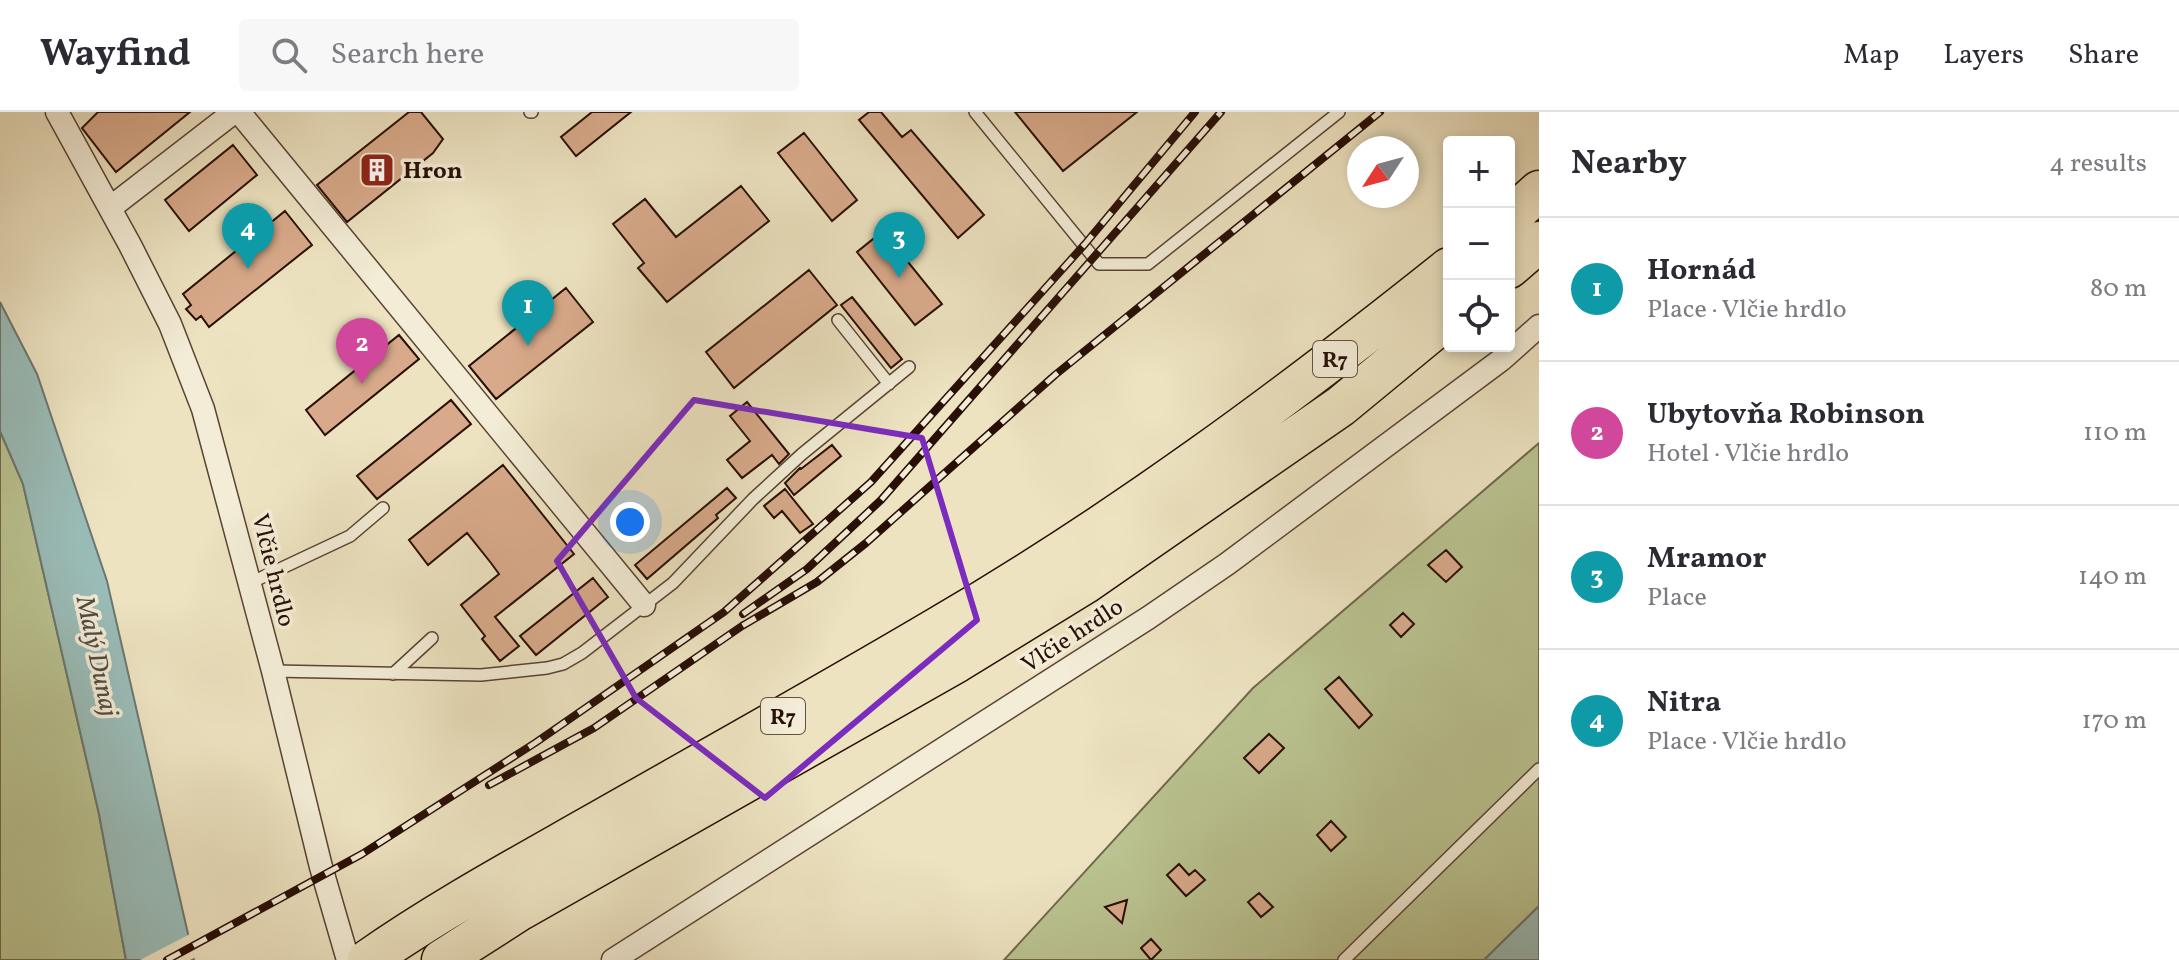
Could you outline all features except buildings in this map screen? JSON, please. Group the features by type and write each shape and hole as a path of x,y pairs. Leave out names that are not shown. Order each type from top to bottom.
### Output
{"highway":[{"path":"1515,213 1539,191"},
{"path":"1515,263 1539,242"},
{"name":"R7","path":"362,959 939,627 1064,550 1203,457 1316,374 1443,273"},
{"name":"R7","path":"442,960 520,910 957,662 1084,584 1341,406 1443,322"}],"street":[{"name":"Vlčie hrdlo","path":"57,112 170,324 203,409 273,671 321,867 362,959"},
{"path":"110,208 236,112 644,605"},
{"name":"Vlčie hrdlo","path":"613,960 1227,564 1501,360 1539,326"}],"lane":[{"path":"975,112 1099,264 1148,264 1339,112"},
{"path":"838,320 889,384"},
{"path":"273,671 481,675 547,668 582,653 673,583 792,463 909,367"},
{"path":"250,583 350,536 383,508"},
{"path":"393,674 432,638"},
{"path":"1344,960 1539,769"}],"highlighted area":[{"path":"694,400 922,438 977,620 765,798 636,698 557,561"}],"green space":[{"path":"0,431 23,484 99,814 126,960 0,960"},
{"path":"1539,443 1539,906 1484,960 1004,960 1253,688"}],"water":[{"name":"Malý Dunaj","path":"0,302 37,374 107,581 194,960 126,960 99,814 23,484 0,431"},
{"path":"1539,906 1539,960 1484,960"}],"pier":[{"path":"192,933 198,956 190,960 140,960"}],"railway":[{"path":"167,960 362,854 535,743 724,612 871,482 1085,244 1195,112"},
{"path":"743,614 807,569 881,500 1221,112"},
{"path":"489,785 594,728 742,626 817,582 866,543 1055,375 1380,112"}],"place":[{"name":"Hron","path":"377,170"},
{"name":"Nitra","path":"248,269"},
{"name":"Mramor","path":"899,278"},
{"name":"Hornád","path":"528,346"},
{"name":"Ubytovňa Robinson","path":"362,384"}]}
